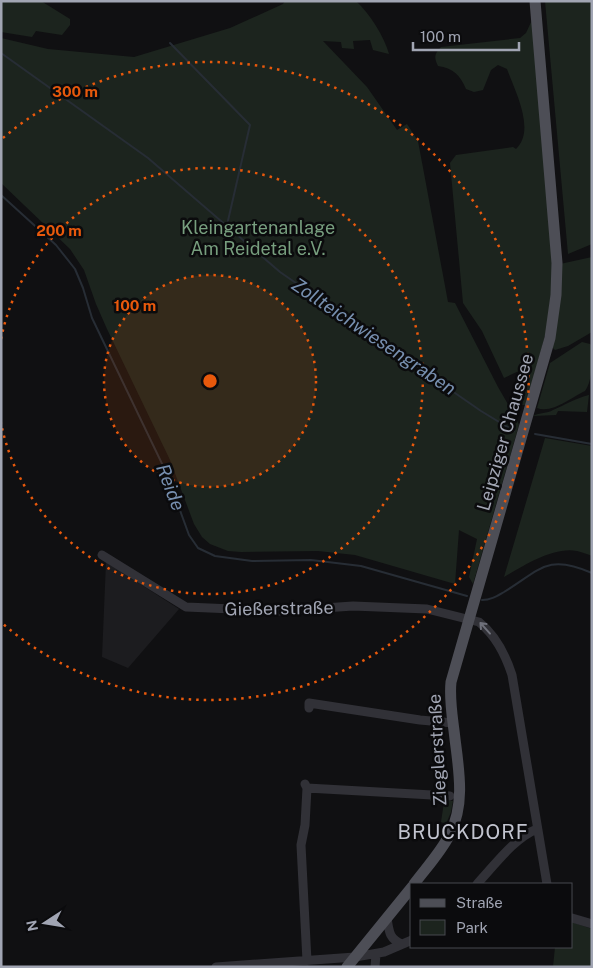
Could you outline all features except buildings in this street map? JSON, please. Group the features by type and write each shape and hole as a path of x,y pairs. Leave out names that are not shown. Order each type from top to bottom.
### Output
{"main road":[{"name":"Leipziger Chaussee","path":"476,598 554,319 557,279 535,1"},
{"name":"Zieglerstraße","path":"415,883 444,845 457,816 460,779 450,702 451,682 476,598"},
{"name":"Zieglerstraße","path":"347,967 410,889"}],"street":[{"name":"Gießerstraße","path":"102,555 186,607 280,610 353,606 427,609 479,622 486,628 497,644 512,675 546,883"},
{"path":"309,708 309,703 420,720 453,723"},
{"path":"308,960 301,845 305,825 306,786 450,796"},
{"path":"478,883 502,856 530,832 537,829"},
{"path":"388,918 389,933 396,942 402,944"},
{"path":"573,918 592,924"},
{"path":"216,967 355,957 376,954 410,941"},
{"path":"375,967 376,954"},
{"path":"308,960 318,967"}],"shaded area":[{"path":"106,562 179,609 128,668 102,657"}],"green space":[{"path":"1,1 41,1 70,19 70,25 62,35 36,31 32,37 1,32"},
{"name":"Kleingartenanlage Am Reidetal e.V.","path":"285,1 356,1 380,33 389,54 373,50 370,40 353,41 354,49 342,48 341,42 323,41 367,87 397,130 407,124 418,141 448,302 455,303 519,425 473,584 469,577 477,539 459,530 455,584 355,555 318,551 241,552 228,551 210,544 202,537 194,524 170,460 107,329 84,270 70,249 1,183 1,38 48,49 134,57 230,28 283,4"},
{"path":"545,1 592,1 592,244 568,254"},
{"path":"532,20 552,254 552,288 546,332 526,405 522,405 533,358 529,357 521,370 504,378 482,331 463,303 450,163 456,155 513,147 516,149 522,141 524,132 522,110 507,69 498,65 491,70 483,90 474,92 466,89 452,70 438,66 435,56 441,47 520,38 526,33"},
{"path":"592,257 592,332 568,346 555,350 552,347 560,264"},
{"path":"582,342 592,346 591,376 585,391 555,407 549,409 537,408 550,363"},
{"path":"589,395 587,412 558,411 556,415 533,416 551,411"},
{"path":"545,438 592,446 592,556 577,551 559,551 539,558 504,577"},
{"path":"430,798 453,801 446,824 441,822 444,802 430,801"},
{"path":"573,922 592,929 592,967 553,967 555,948 573,948"}],"waterway":[{"path":"170,43 250,125 227,225"},
{"name":"Zollteichwiesengraben","path":"1,53 148,158 280,272 481,411 514,431"},
{"name":"Reide","path":"1,195 56,245 75,269 92,318 166,472 189,535 198,548 215,556 252,561 311,560 361,566 467,596"},
{"name":"Zollteichwiesengraben","path":"535,434 592,444"},
{"name":"Reide","path":"482,600 496,596 536,571 554,564 577,567 592,573"}],"district":[{"name":"BRUCKDORF","path":"463,832"}]}
